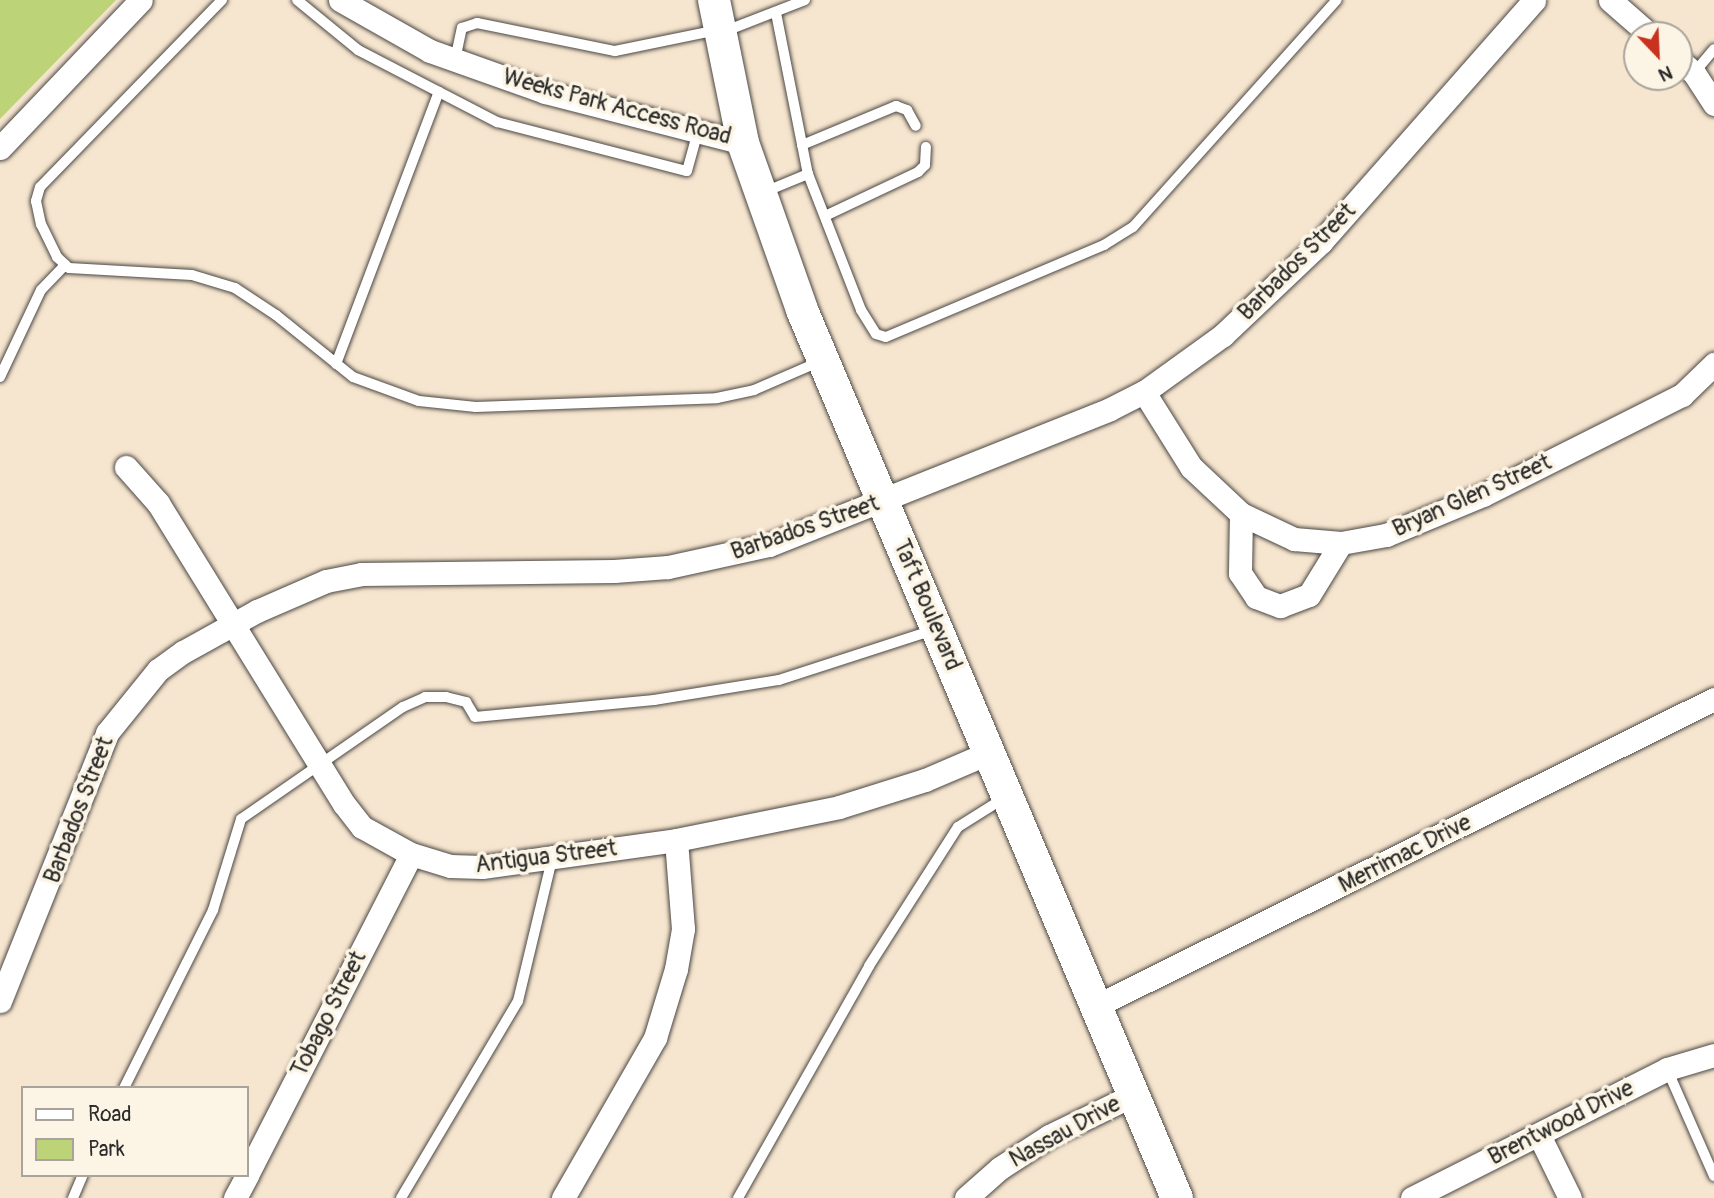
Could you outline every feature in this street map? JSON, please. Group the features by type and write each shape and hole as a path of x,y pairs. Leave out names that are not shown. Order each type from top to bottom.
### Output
{"street":[{"path":"0,148 141,0"},
{"name":"Weeks Park Access Road","path":"340,0 387,30 455,60 545,92 743,142"},
{"name":"Barbados Street","path":"0,1001 107,733 158,670 229,625 326,581 361,574 667,567 769,545 883,501 1144,392 1223,335 1321,242 1534,0"},
{"path":"1610,0 1634,21"},
{"name":"Taft Boulevard","path":"718,21 743,142 760,195 824,360 1177,1198"},
{"path":"1693,74 1714,104"},
{"name":"Bryan Glen Street","path":"1144,392 1191,467 1241,514 1294,539 1341,542 1386,535 1483,495 1682,396 1714,364"},
{"name":"Antigua Street","path":"126,467 158,503 229,625 362,827 411,853 450,866 482,867 676,841 839,807 988,753"},
{"path":"1241,514 1240,573 1256,597 1280,606 1309,595 1341,542"},
{"name":"Merrimac Drive","path":"1096,1006 1714,699"},
{"path":"563,1198 626,1095 655,1038 676,969 682,929 676,841"},
{"name":"Tobago Street","path":"248,1173 411,853"},
{"name":"Brentwood Drive","path":"1412,1198 1667,1069 1714,1055"},
{"name":"Nassau Drive","path":"966,1198 1000,1168 1049,1136 1133,1095"},
{"path":"1539,1135 1570,1198"},
{"name":"Tobago Street","path":"235,1198 246,1177"}],"lane":[{"path":"222,0 40,187 36,201 41,224 65,265 88,272 192,275 235,288 353,377 419,401 476,407 717,398 754,390 824,360"},
{"path":"297,0 358,50 498,122 688,171 698,129"},
{"path":"455,60 462,28 477,23 615,51 718,21 776,13 805,0"},
{"path":"776,13 808,174 871,328 886,337 1104,245 1133,228 1337,0"},
{"path":"1693,62 1714,49"},
{"path":"336,364 439,92"},
{"path":"803,145 896,106 907,110 916,126"},
{"path":"825,216 918,172 925,165 926,147"},
{"path":"760,195 808,174"},
{"path":"0,377 41,290 65,265"},
{"path":"125,1086 213,910 242,819 403,707 425,697 466,702 475,717 654,701 779,680 937,629"},
{"path":"738,1198 869,966 958,827 1007,796"},
{"path":"401,1198 518,1000 552,859"},
{"path":"1667,1069 1714,1176"},
{"path":"73,1198 82,1177"}],"green space":[{"path":"0,0 116,0 0,119"}]}
